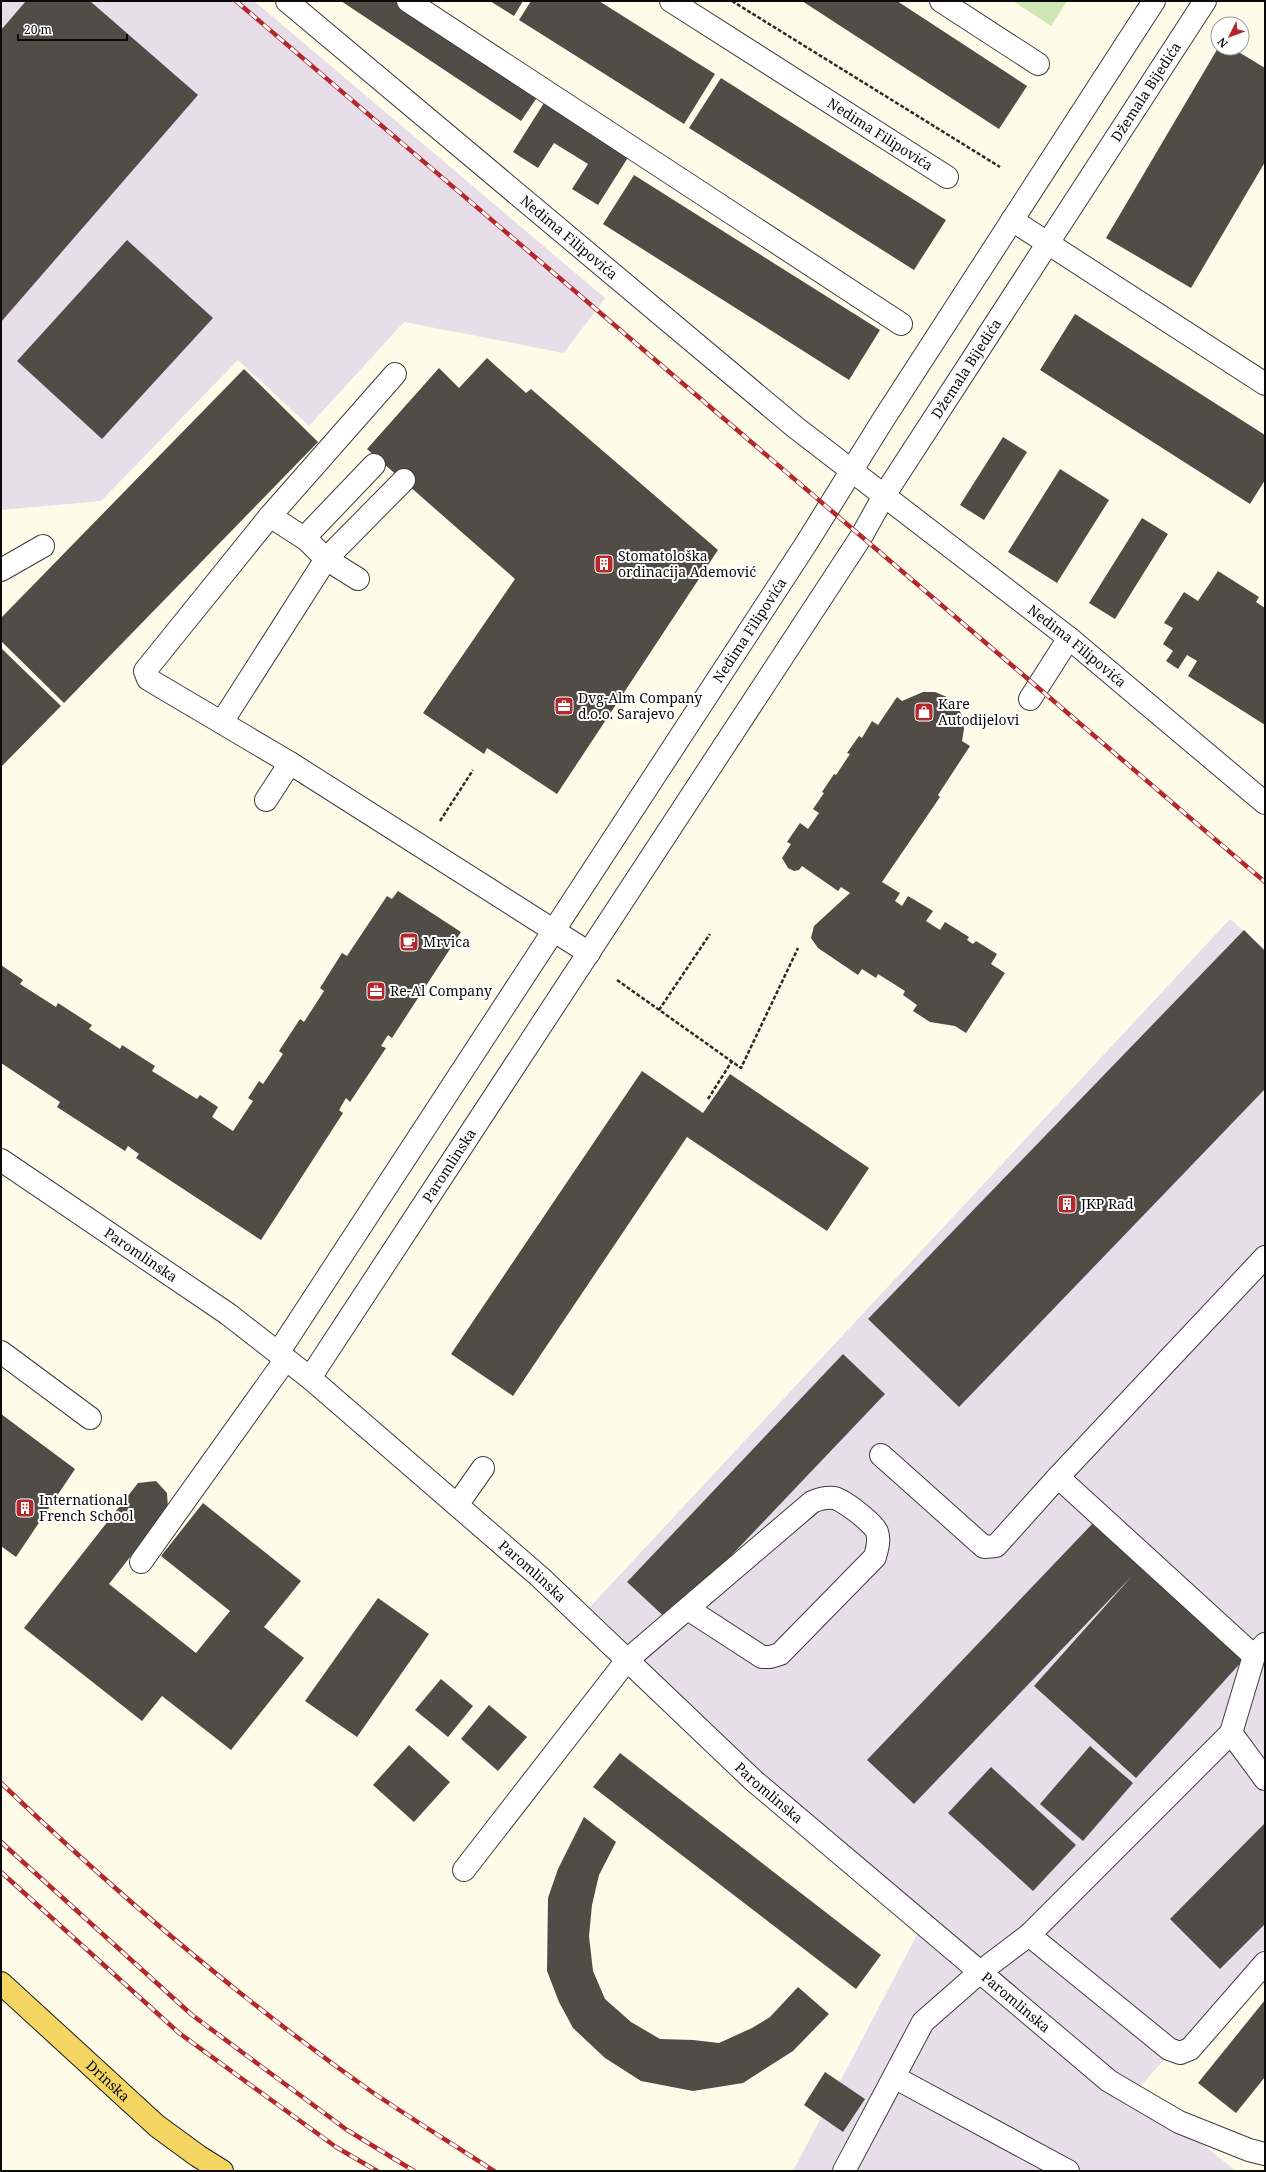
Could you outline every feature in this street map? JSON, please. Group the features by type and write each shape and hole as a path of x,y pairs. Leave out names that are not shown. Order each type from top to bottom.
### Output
{"main road":[{"name":"Drinska","path":"1,1983 157,2126 198,2156 222,2171"}],"street":[{"name":"Nedima Filipovića","path":"287,1 783,416 1069,638 1265,803"},
{"path":"408,1 901,324"},
{"name":"Nedima Filipovića","path":"671,1 947,177"},
{"path":"941,1 1038,64"},
{"path":"853,471 883,420 1154,1"},
{"name":"Džemala Bijedića","path":"885,494 1205,1"},
{"path":"1012,220 1265,384"},
{"path":"395,374 270,516 145,671 148,679 290,763 589,953 861,537 885,494"},
{"path":"307,540 309,533 374,465"},
{"name":"Nedima Filipovića","path":"554,931 853,471"},
{"path":"222,722 326,559 404,480"},
{"path":"270,516 307,540 326,559 358,578"},
{"path":"1,570 43,546"},
{"path":"1030,699 1069,638"},
{"path":"266,800 290,763"},
{"path":"141,1562 282,1356 554,931"},
{"name":"Paromlinska","path":"310,1378 589,953"},
{"name":"Paromlinska","path":"1,1160 228,1314 310,1378 540,1577 753,1780 1108,2081 1179,2122 1249,2150 1265,2154"},
{"path":"881,1455 984,1547 996,1546 1058,1477 1265,1258"},
{"path":"1,1352 90,1418"},
{"path":"457,1505 483,1468"},
{"path":"844,2171 923,2022 980,1972 1029,1935 1231,1734 1260,1650 1058,1477"},
{"path":"464,1870 627,1660 812,1502 821,1498 835,1498 872,1524 877,1532 878,1542 875,1557 780,1654 770,1657 762,1657 688,1609"},
{"path":"1231,1734 1265,1779"},
{"path":"1029,1935 1170,2049 1180,2053 1190,2049 1265,1963"},
{"path":"894,2076 1068,2171"}],"path":[{"path":"732,1 1000,167"},
{"path":"436,826 473,770"},
{"path":"659,1010 710,934"},
{"path":"617,980 741,1068 798,948"},
{"path":"708,1099 732,1061"}],"shaded area":[{"path":"1,1 254,1 605,298 564,353 404,322 309,426 238,360 101,501 1,510"},
{"path":"1230,919 1265,949 1265,1948 1136,2091 1236,2171 793,2171 920,1929 590,1607"}],"green space":[{"path":"1013,1 1067,1 1051,26"}],"building":[{"path":"26,1 90,1 198,95 1,322 1,30"},
{"path":"341,1 395,1 538,96 521,121"},
{"path":"490,1 523,1 514,16"},
{"path":"531,1 599,1 715,74 684,124 519,20"},
{"path":"802,1 897,1 1027,86 999,129"},
{"path":"1213,56 1245,56 1265,68 1265,162 1191,288 1106,238"},
{"path":"721,78 946,220 914,270 689,128"},
{"path":"544,103 629,156 598,205 572,189 588,164 554,143 538,168 513,152"},
{"path":"634,175 880,330 849,380 603,224"},
{"path":"127,240 213,318 102,439 17,361"},
{"path":"1075,314 1265,435 1265,480 1250,504 1040,370"},
{"name":"Stomatološka ordinacija Ademović","path":"487,358 526,393 531,389 718,550 557,794 487,748 484,754 423,713 515,579 367,449 439,368 459,388"},
{"path":"244,369 318,442 64,703 1,641 1,618"},
{"path":"1003,437 1027,452 984,520 960,505"},
{"path":"1060,469 1109,500 1057,583 1008,552"},
{"path":"1142,518 1168,534 1115,619 1089,603"},
{"path":"1218,571 1259,597 1256,602 1265,608 1265,725 1188,676 1197,661 1187,655 1178,669 1166,661 1173,651 1163,644 1173,628 1164,623 1184,592 1198,601"},
{"path":"1,648 61,706 1,767"},
{"path":"923,692 935,692 947,697 958,707 963,718 964,729 962,741 970,746 938,795 940,797 882,882 900,893 895,901 902,906 908,896 933,911 926,921 940,930 945,922 969,937 967,940 973,944 976,941 997,954 991,964 1005,973 966,1033 955,1026 930,1022 913,1011 917,1005 903,995 905,991 878,974 876,978 862,969 858,975 818,948 811,938 814,926 850,893 841,887 838,891 802,866 799,870 794,871 788,868 782,858 791,844 787,842 800,823 808,829 819,813 813,809 824,793 822,792 834,774 836,775 850,754 847,753 859,736 862,738 872,721 878,725 897,697 902,701"},
{"path":"398,891 461,932 392,1038 388,1035 381,1046 386,1048 350,1102 346,1098 339,1110 343,1113 261,1240 136,1158 139,1154 128,1146 125,1151 57,1107 60,1102 1,1063 1,965 23,980 20,984 56,1007 58,1003 92,1025 89,1029 120,1049 122,1045 155,1066 152,1071 197,1099 200,1095 218,1107 212,1117 233,1131 253,1101 248,1098 259,1081 263,1084 283,1054 279,1051 300,1019 304,1022 324,991 320,988 342,953 347,956 387,896 392,899"},
{"name":"JKP Rad","path":"1244,930 1265,951 1265,1089 959,1407 868,1319"},
{"path":"642,1071 703,1113 730,1074 869,1168 827,1231 687,1137 513,1396 451,1354"},
{"path":"843,1354 885,1394 669,1621 627,1582"},
{"name":"International French School","path":"1,1414 75,1469 16,1557 1,1546"},
{"path":"156,1481 167,1493 168,1508 109,1584 196,1653 230,1611 161,1556 203,1503 301,1581 264,1627 304,1658 231,1750 162,1696 142,1721 24,1628 138,1483"},
{"path":"1095,1521 1245,1658 1136,1778 1034,1686 1132,1576 914,1804 867,1760"},
{"path":"378,1598 429,1634 357,1737 305,1701"},
{"path":"441,1679 473,1706 448,1737 415,1710"},
{"path":"489,1705 527,1737 498,1771 461,1739"},
{"path":"409,1745 450,1782 414,1822 373,1785"},
{"path":"1090,1746 1133,1783 1083,1841 1040,1804"},
{"path":"620,1753 881,1955 856,1989 593,1787"},
{"path":"991,1767 1076,1845 1033,1891 948,1813"},
{"path":"584,1817 616,1842 599,1875 592,1905 589,1936 593,1971 605,1999 631,2022 660,2039 693,2040 719,2043 752,2028 770,2017 798,1987 829,2014 793,2051 743,2083 693,2091 641,2081 605,2058 573,2028 559,2002 547,1971 548,1898 558,1869"},
{"path":"1265,1823 1265,1924 1220,1969 1170,1919"},
{"path":"1265,2000 1265,2077 1236,2113 1198,2083"},
{"path":"825,2072 865,2099 843,2132 804,2105"}],"railway":[{"path":"236,1 1265,882"},
{"path":"1,1783 89,1865 227,1983 323,2057 372,2092 494,2171"},
{"path":"1,1842 192,2015 347,2130 414,2171"},
{"path":"1,1872 179,2033 336,2147 377,2171"}],"place":[{"name":"Stomatološka ordinacija Ademović","path":"604,564"},
{"name":"Dvg-Alm Company d.o.o. Sarajevo","path":"564,706"},
{"name":"Kare Autodijelovi","path":"924,712"},
{"name":"Mrvica","path":"409,942"},
{"name":"Re-Al Company","path":"376,991"},
{"name":"JKP Rad","path":"1067,1204"},
{"name":"International French School","path":"25,1508"}]}
